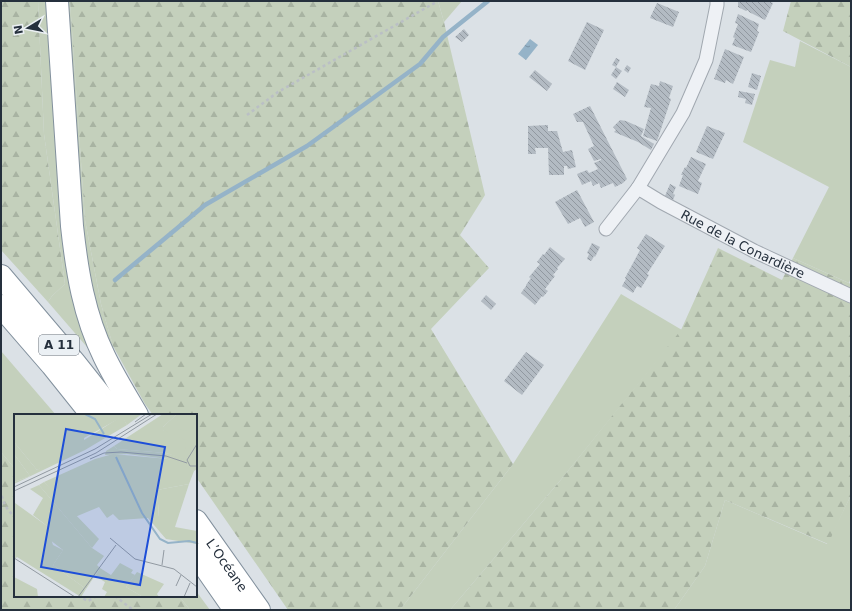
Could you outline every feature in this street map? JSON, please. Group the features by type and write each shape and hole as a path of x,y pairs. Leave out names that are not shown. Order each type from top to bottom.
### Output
{"highway":[{"path":"57,1 72,226 75,257 81,291 91,324 104,356 136,414"},
{"name":"A 11","path":"1,276 74,362 115,414"},
{"name":"A 11","path":"1,306 52,365 91,414"},
{"name":"L’Océane","path":"197,522 259,610"},
{"name":"L’Océane","path":"197,555 235,610"}],"street":[{"path":"606,229 638,188 684,113 706,60 717,1"},
{"name":"Rue de la Conardière","path":"638,188 661,202 754,251 851,296"}],"path":[{"path":"247,115 278,92 438,1"},
{"path":"1,496 6,507 14,516"},
{"path":"80,597 88,601 95,597"},
{"path":"116,597 133,610"}],"green space":[{"path":"1,1 38,1 44,134 65,284 52,296 48,302 1,250"},
{"path":"38,1 70,1 85,220 101,304 113,346 87,347 48,302 52,296 65,284 44,134"},
{"path":"70,1 438,1 485,195 460,235 489,268 431,329 513,464 400,610 288,610 197,478 197,414 152,414 145,404 113,346 101,304 85,220"},
{"path":"438,1 462,1 444,22"},
{"path":"791,1 851,1 851,67 783,31"},
{"path":"800,41 851,67 851,277 849,283 793,258 829,187 743,142 770,60 795,67"},
{"path":"718,248 782,280 793,258 851,284 851,495 828,544 725,500 705,566 674,610 450,610 559,482 681,330"},
{"path":"621,294 682,330 559,482 450,610 400,610 513,464"},
{"path":"1,351 55,414 14,414 14,468 1,452"},
{"path":"1,452 14,468 14,597 180,597 190,610 1,610"},
{"path":"851,495 851,610 674,610 705,566 725,500 827,544"},
{"path":"197,592 210,610 190,610 180,597 197,597"}],"water":[{"path":"530,39 538,45 526,60 518,54"}],"building":[{"path":"738,1 768,1 773,3 765,20 749,12 748,10 746,11 738,7"},
{"path":"657,3 679,12 673,27 650,18"},
{"path":"738,14 759,24 757,31 759,32 751,52 732,45 735,38 733,37 738,24 735,23"},
{"path":"587,22 604,30 585,70 568,61"},
{"path":"464,29 469,35 462,42 455,37"},
{"path":"725,49 744,57 733,84 726,80 725,83 714,79"},
{"path":"616,58 620,60 616,67 612,65"},
{"path":"627,65 631,68 628,73 624,70"},
{"path":"616,67 622,71 616,79 611,75"},
{"path":"535,70 552,84 547,91 529,77"},
{"path":"752,73 761,76 757,90 748,87"},
{"path":"660,81 673,86 669,98 671,99 657,141 643,136 651,108 644,107 651,84 659,86"},
{"path":"617,82 629,90 625,97 613,89"},
{"path":"739,91 755,94 752,105 745,103 746,99 738,97"},
{"path":"590,106 627,179 615,187 613,183 601,188 599,183 593,186 591,181 582,185 577,174 587,170 589,173 598,169 594,163 601,160 594,161 588,149 594,146 583,122 577,122 573,114"},
{"path":"620,120 644,129 641,136 654,144 651,150 638,142 614,132 616,130 613,127"},
{"path":"548,125 548,131 557,131 563,152 572,150 576,167 568,169 567,166 564,166 564,175 549,175 548,148 535,148 536,154 528,154 528,126"},
{"path":"707,126 725,133 713,159 696,152"},
{"path":"691,157 706,164 698,181 702,183 698,194 679,186 683,175 681,175"},
{"path":"670,184 676,187 673,194 675,195 673,200 665,196"},
{"path":"577,190 594,222 585,227 580,218 568,224 555,202"},
{"path":"646,234 665,246 647,274 649,275 641,288 637,286 633,293 622,286 640,250 637,248"},
{"path":"592,243 600,247 595,257 594,256 591,261 587,259 589,254 587,253"},
{"path":"550,247 565,259 557,268 558,269 553,275 555,276 545,289 548,291 535,305 521,293 531,278 529,277 540,264 537,262"},
{"path":"486,295 496,304 491,310 481,301"},
{"path":"526,352 544,365 522,395 504,381"}],"waterway":[{"path":"115,280 205,205 307,146 420,64 443,37 488,1"}]}
